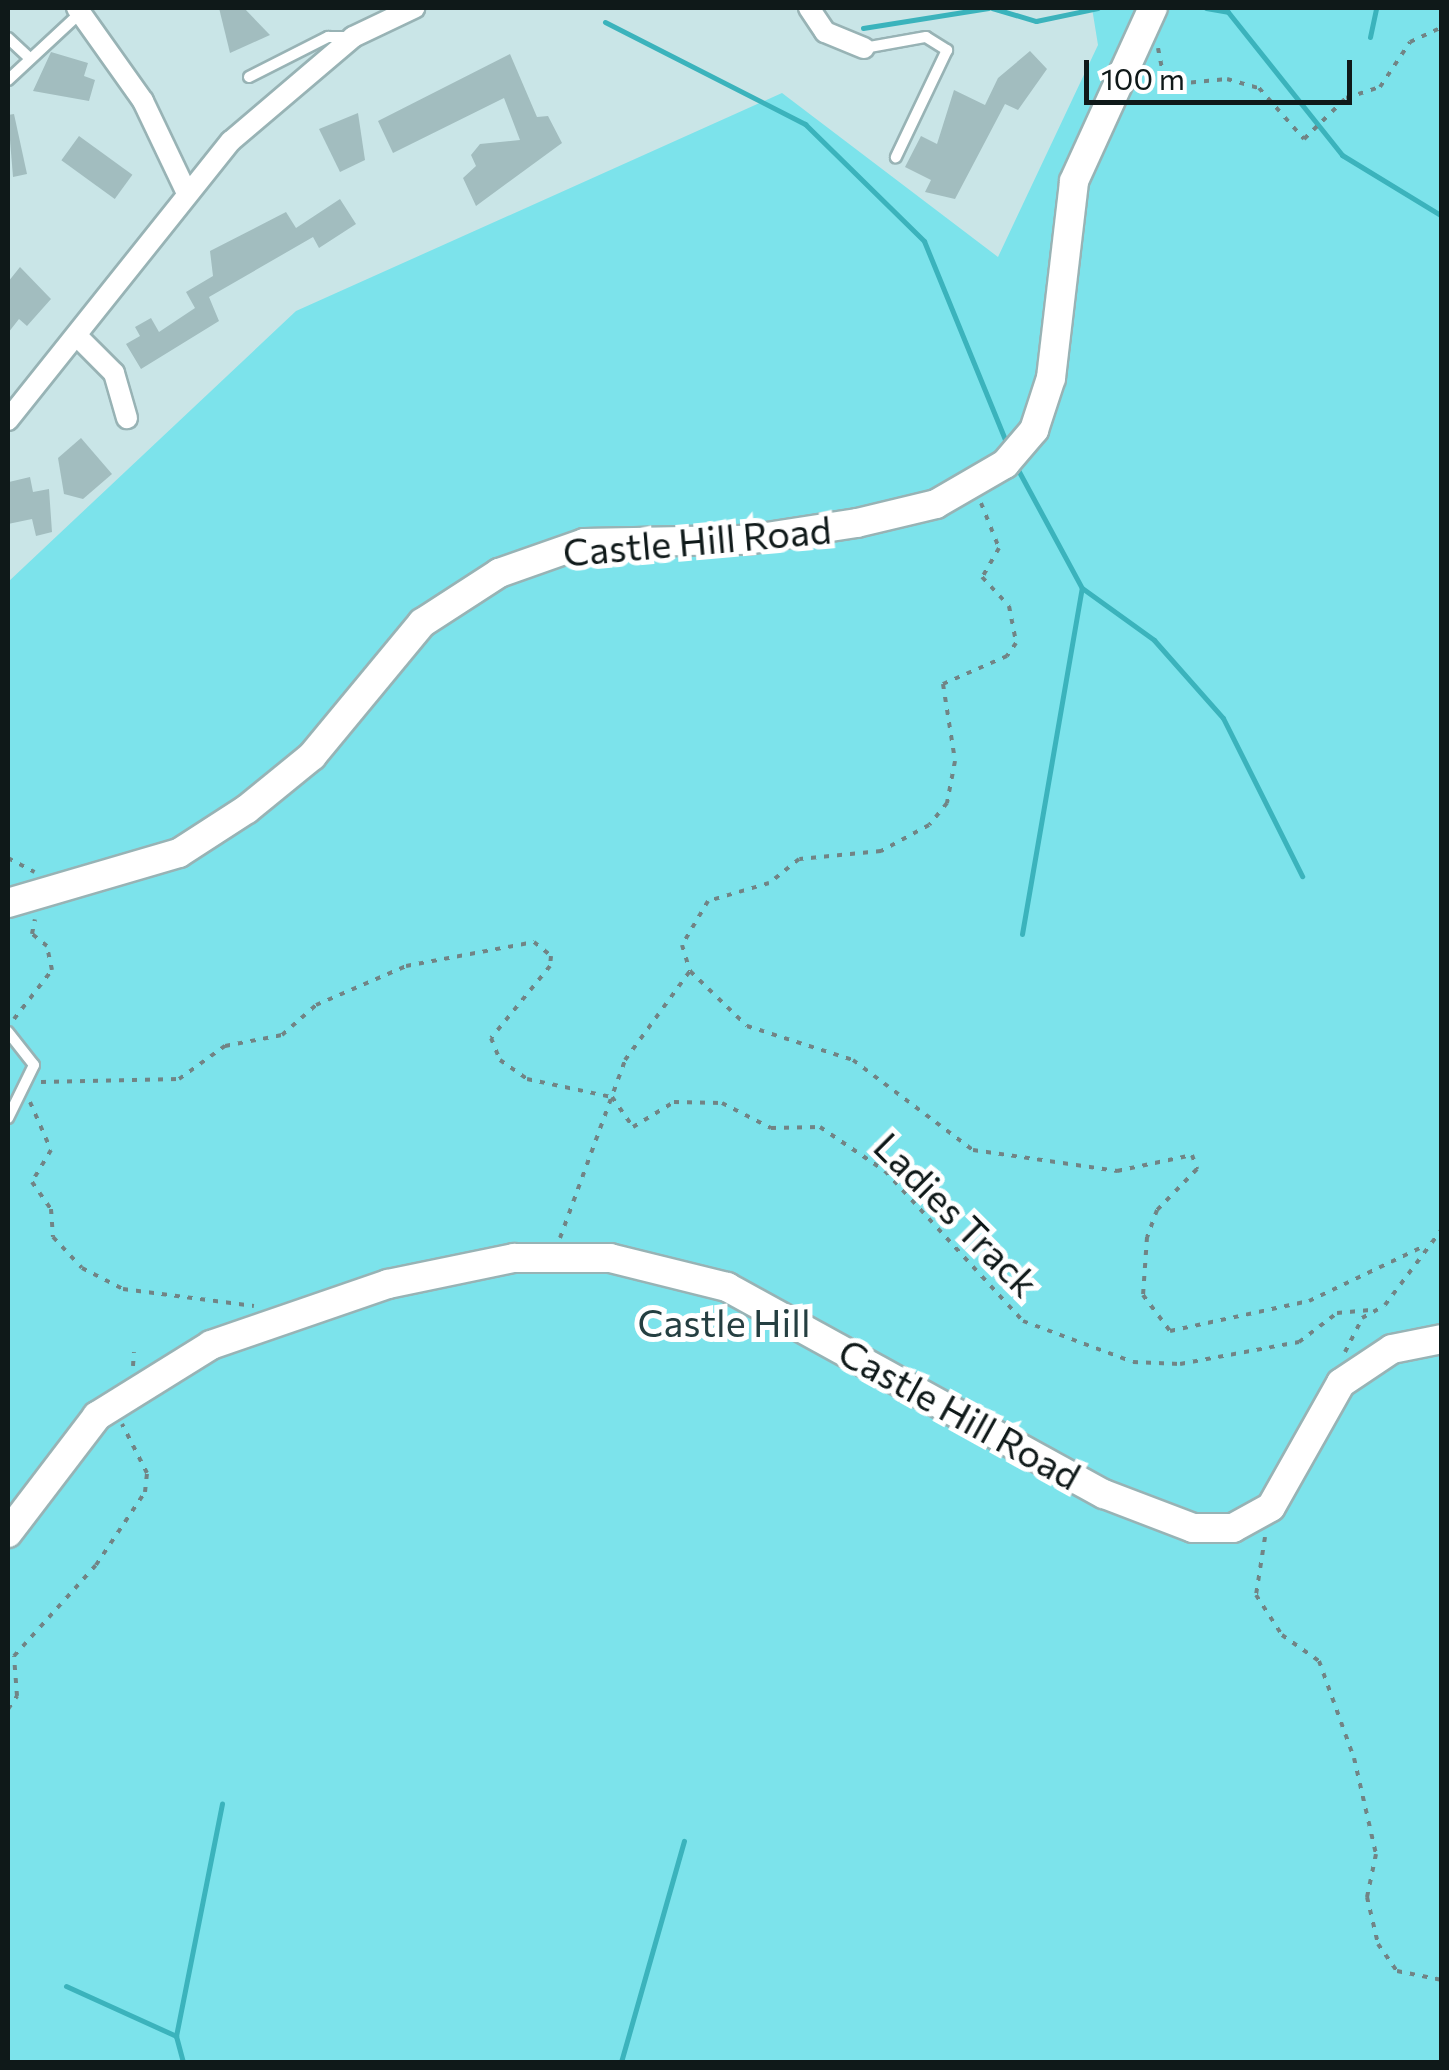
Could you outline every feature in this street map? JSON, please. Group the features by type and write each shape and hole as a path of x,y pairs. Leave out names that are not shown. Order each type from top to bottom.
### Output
{"main road":[{"name":"Castle Hill Road","path":"8,902 179,853 247,809 312,756 422,623 498,572 584,543 803,534 972,486 1020,448 1039,417 1051,378 1065,214 1149,20"},
{"name":"Castle Hill Road","path":"8,1534 63,1451 130,1390 211,1345 459,1266 556,1258 671,1270 752,1298 1165,1521 1233,1528 1271,1507"},
{"path":"1271,1507 1341,1383 1392,1349 1442,1339"}],"street":[{"path":"8,420 78,337 185,189 353,37 414,8"},
{"path":"808,8 824,32 864,48"},
{"path":"78,10 143,101 185,189"},
{"path":"78,337 114,373 127,418"}],"lane":[{"path":"8,80 27,56 78,10"},
{"path":"248,77 328,37 353,37"},
{"path":"864,48 933,37 947,50 896,157"},
{"path":"8,38 27,56"},
{"path":"8,1118 24,1100 32,1083 34,1065 12,1035"}],"path":[{"path":"1149,20 1162,56 1165,85 1227,79 1259,88 1304,139 1337,104 1380,87 1404,48 1442,27"},
{"path":"972,486 999,548 982,577 1008,606 1016,643 1007,656 942,684 955,761 947,803 929,825 881,851 799,859 770,883 708,901 682,945 690,972 747,1026 853,1060 972,1150 1117,1171 1192,1154 1197,1169 1157,1210 1147,1237 1143,1296 1170,1332 1309,1301 1420,1248"},
{"path":"12,1035 16,1014 52,970 30,928 38,894"},
{"name":"Ladies Track","path":"32,1083 178,1079 225,1046 282,1035 316,1005 406,966 523,940 551,956 550,966 491,1038 494,1048 527,1080 612,1097 633,1127 642,1114 674,1102 722,1103 770,1128 820,1127 885,1171 1023,1321 1133,1362 1222,1362 1298,1342 1337,1313 1373,1310"},
{"path":"556,1258 625,1060 690,972"},
{"path":"24,1100 48,1139 32,1182 51,1209 53,1236 95,1280 286,1320"},
{"path":"1337,1363 1420,1248 1442,1230"},
{"path":"8,1709 16,1696 14,1656 96,1565 145,1492 147,1473 122,1420 130,1390"},
{"path":"1271,1507 1252,1583 1282,1635 1319,1662 1354,1758 1376,1854 1367,1897 1378,1944 1397,1971 1442,1980"}],"green space":[{"name":"Castle Hill","path":"1092,8 1441,8 1441,2062 8,2062 8,582 296,311 782,93 998,257 1098,45"}],"building":[{"path":"219,8 244,8 270,35 230,53"},
{"path":"1030,51 1047,69 1018,110 1005,104 955,199 925,192 931,180 905,167 921,136 937,144 954,90 985,105 998,78"},
{"path":"51,52 88,63 84,76 95,80 89,101 33,91"},
{"path":"510,54 537,117 548,116 562,143 476,206 463,178 476,166 471,155 480,144 520,140 504,98 393,153 378,121"},
{"path":"358,113 365,160 340,172 319,129"},
{"path":"14,114 27,174 13,177 8,115"},
{"path":"79,136 132,175 115,199 61,160"},
{"path":"340,199 356,224 319,248 313,237 209,297 219,321 141,369 126,344 140,336 135,327 151,318 159,332 195,308 186,292 213,276 210,251 286,212 296,228"},
{"path":"20,267 51,299 27,326 19,319 8,333 8,282"},
{"path":"81,438 112,474 83,499 64,494 58,458"},
{"path":"30,477 33,492 49,489 52,532 36,536 32,519 8,524 9,482"}],"waterway":[{"path":"863,28 988,8"},
{"path":"992,8 1036,21 1098,8"},
{"path":"1206,8 1228,12 1342,155 1442,216"},
{"path":"1370,37 1376,8"},
{"path":"605,22 805,124 924,241 1007,444"},
{"path":"1017,468 1082,588 1154,640 1223,718 1302,876"},
{"path":"1022,934 1082,588"},
{"path":"176,2036 222,1803"},
{"path":"621,2062 684,1841"},
{"path":"66,1986 176,2036 183,2062"}]}
